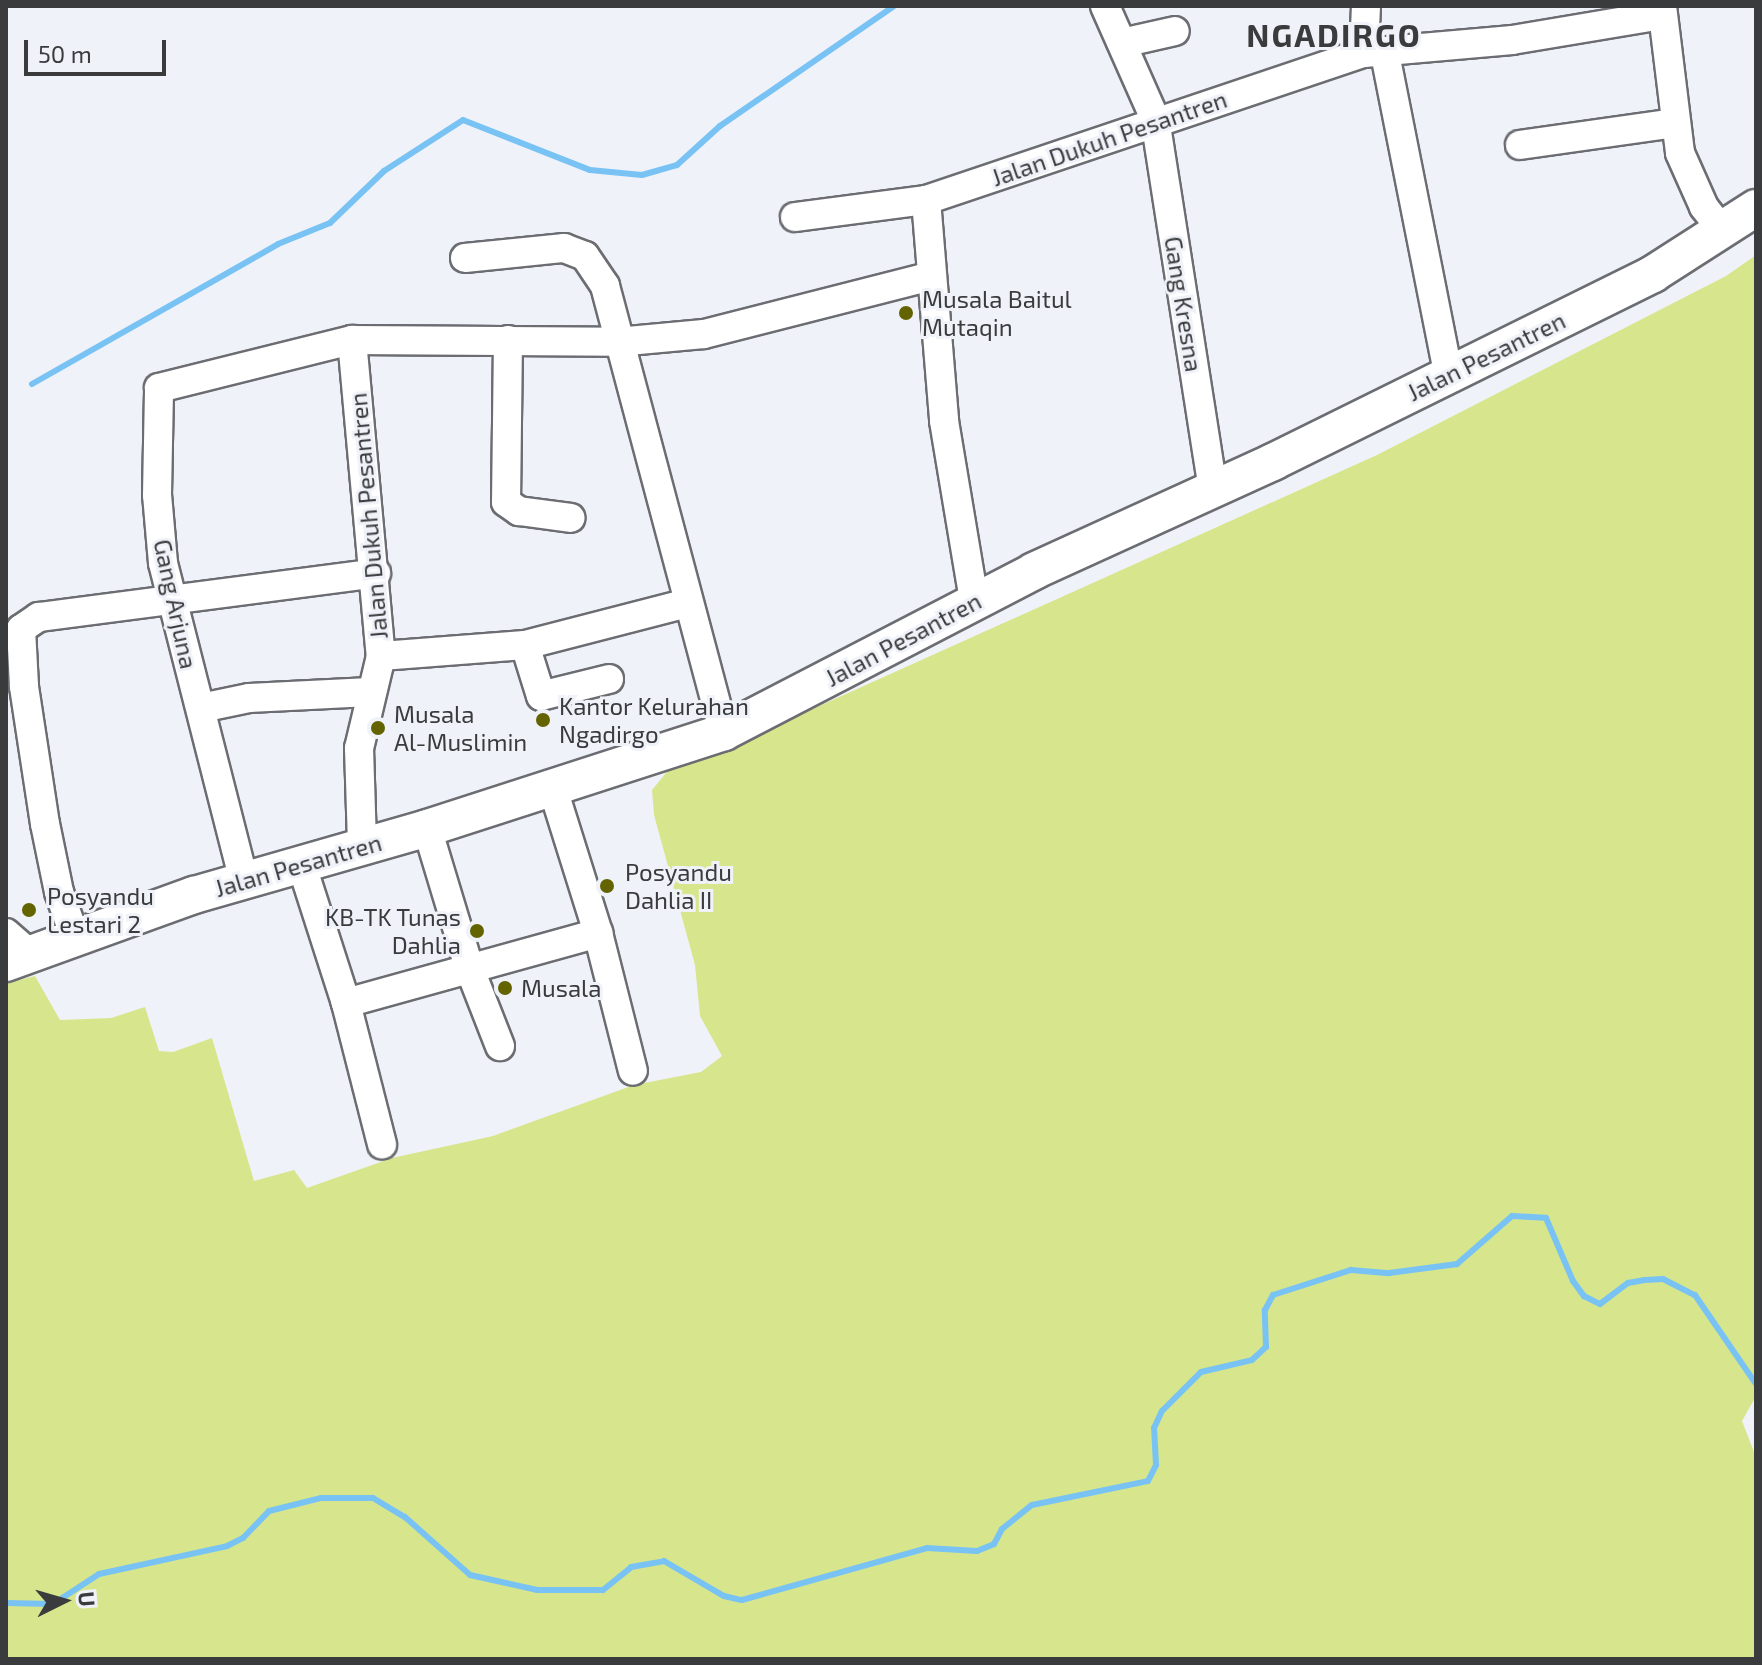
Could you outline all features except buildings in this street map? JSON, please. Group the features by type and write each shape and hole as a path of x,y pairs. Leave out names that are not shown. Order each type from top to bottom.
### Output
{"main road":[{"name":"Jalan Pesantren","path":"15,950 76,940 244,881 553,789 724,732 974,601 1449,377 1653,274 1756,208"}],"street":[{"name":"Gang Kresna","path":"1105,6 1155,119 1213,488"},
{"path":"1366,6 1374,53 1449,377"},
{"name":"Jalan Dukuh Pesantren","path":"795,217 926,200 1155,119 1374,53 1512,40 1662,10 1674,123 1692,183 1723,231"},
{"path":"1122,43 1175,31"},
{"path":"1520,145 1674,123"},
{"path":"926,200 944,421 974,601"},
{"path":"465,258 564,248 585,256 605,286 617,342 724,732"},
{"path":"352,340 617,342 704,334 931,276"},
{"name":"Jalan Dukuh Pesantren","path":"352,340 376,573 381,656 359,748 362,846"},
{"name":"Gang Arjuna","path":"244,881 171,598 157,495 159,388 224,369 352,340"},
{"path":"508,340 506,502 519,511 571,518"},
{"path":"76,940 53,868 13,657 18,638 28,621 171,598 376,573"},
{"path":"381,656 525,645 687,603"},
{"path":"525,645 541,696 609,679"},
{"path":"201,708 249,698 370,692"},
{"path":"553,789 598,933 633,1071"},
{"path":"427,828 469,967 500,1046"},
{"path":"301,863 346,1003 382,1144"},
{"path":"346,1003 598,933"}],"green space":[{"path":"1756,255 1756,1396 1742,1421 1756,1457 1756,1659 6,1659 6,983 35,976 60,1020 111,1018 145,1007 159,1051 173,1052 212,1038 254,1181 294,1170 307,1188 392,1158 493,1136 634,1085 701,1072 722,1056 700,1016 695,965 654,815 652,790 670,768 746,739 1377,455 1726,276"}],"waterway":[{"path":"32,384 278,244 330,223 384,171 463,120 590,170 642,175 677,165 720,126 894,6"},
{"path":"6,1603 53,1604 99,1574 227,1546 243,1538 269,1511 321,1498 373,1498 405,1517 470,1575 537,1590 603,1590 631,1567 664,1561 724,1596 742,1600 927,1548 977,1551 994,1544 1002,1529 1032,1505 1148,1481 1156,1465 1154,1428 1162,1411 1201,1372 1252,1360 1266,1347 1265,1310 1273,1295 1351,1270 1389,1273 1457,1264 1512,1216 1546,1218 1573,1281 1584,1296 1600,1304 1628,1283 1645,1280 1663,1279 1695,1295 1756,1384"}],"place":[{"name":"Musala Baitul Mutaqin","path":"906,313"},
{"name":"Kantor Kelurahan Ngadirgo","path":"543,720"},
{"name":"Musala Al-Muslimin","path":"378,728"},
{"name":"Posyandu Dahlia II","path":"607,886"},
{"name":"Posyandu Lestari 2","path":"29,910"},
{"name":"KB-TK Tunas Dahlia","path":"477,931"},
{"name":"Musala","path":"505,988"}],"district":[{"name":"NGADIRGO","path":"1334,34"}]}
